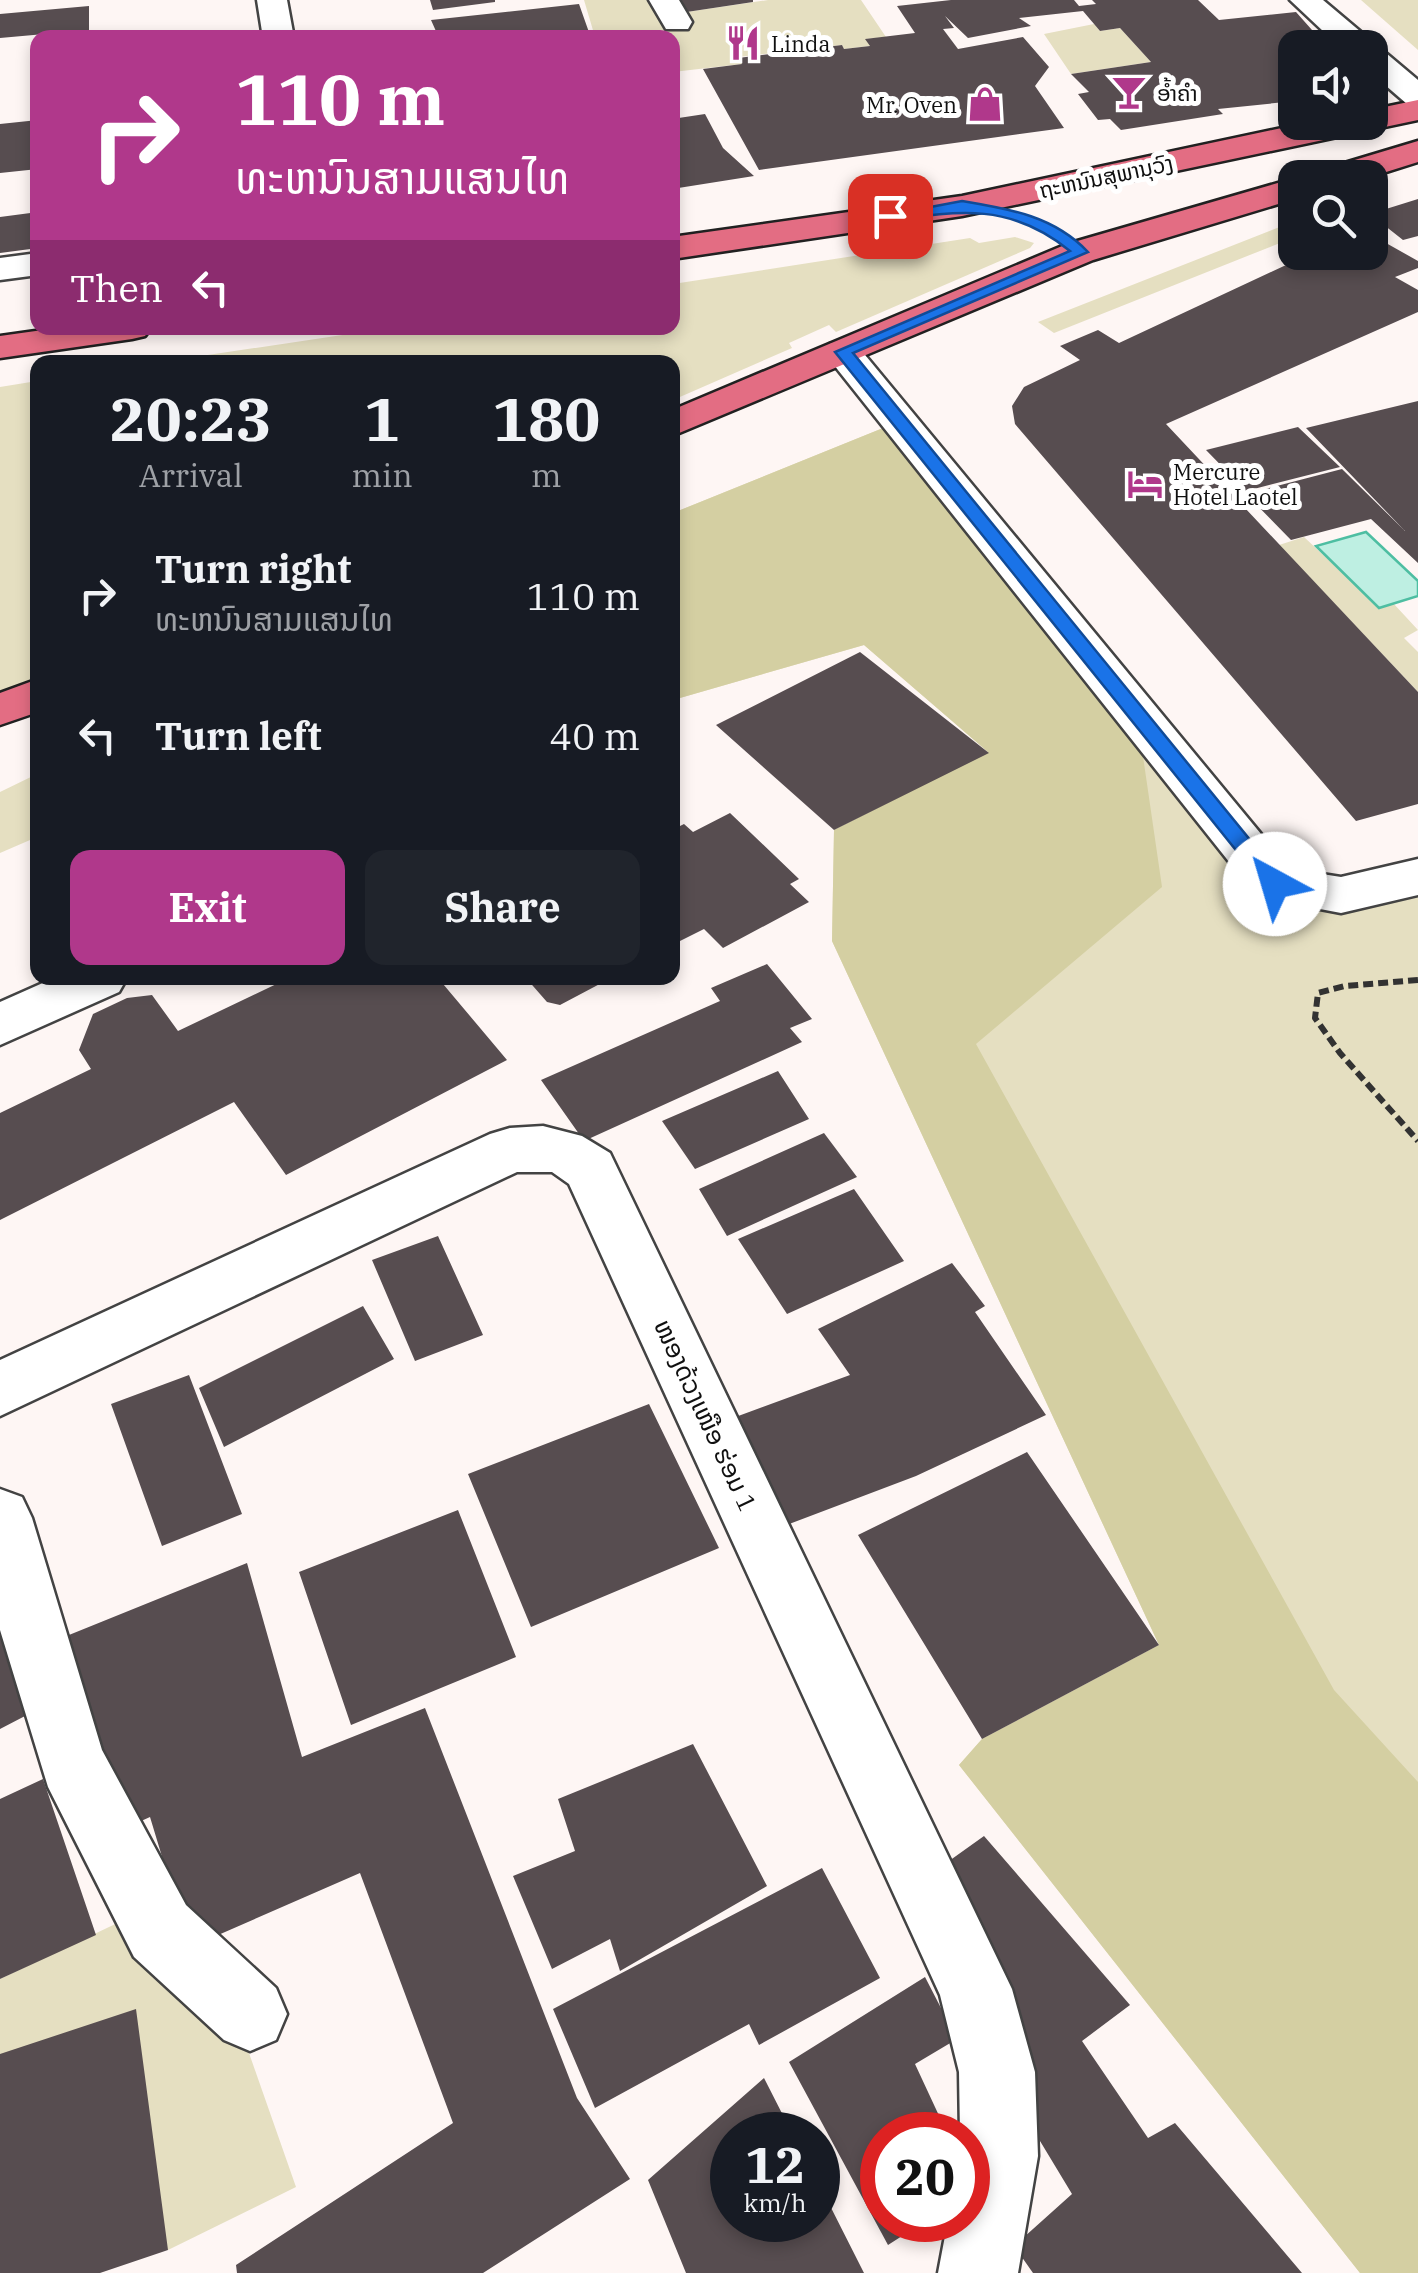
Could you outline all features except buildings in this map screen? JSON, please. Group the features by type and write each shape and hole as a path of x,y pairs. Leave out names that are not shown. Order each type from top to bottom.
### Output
{"highway":[{"path":"1388,116 1418,110"},
{"name":"ຖະຫນົນສຸພານຸວົງ","path":"680,247 962,206 1278,139"},
{"path":"1388,160 1418,151"},
{"path":"680,421 1080,252 1278,193"},
{"path":"962,206 1018,215 1055,232 1080,252"},
{"path":"0,347 83,335"},
{"path":"0,710 30,697"}],"street":[{"path":"272,0 278,30"},
{"path":"1305,0 1339,30"},
{"path":"1388,71 1418,97"},
{"path":"0,270 30,265"},
{"path":"843,352 1275,884 1340,895 1418,878"},
{"path":"0,1026 86,985"},
{"name":"ໜອງດ້ວງເໜືອ ຮ່ອມ 1","path":"0,1389 510,1150 550,1146 574,1156 590,1169 975,1990 997,2072 999,2156 978,2273"},
{"path":"0,1518 72,1763 160,1931 250,2014"}],"path":[{"path":"1418,980 1345,986 1318,993 1315,1018 1340,1053 1418,1141"}],"shaded area":[{"path":"584,0 673,0 680,13 768,0 861,0 886,37 866,39 870,46 844,49 842,45 739,57 742,64 680,71 680,30 593,30"},
{"path":"1361,0 1418,0 1418,50"},
{"path":"1094,24 1100,31 1120,28 1151,62 1071,74 1044,34"},
{"path":"1278,228 1278,244 1054,333 1038,322"},
{"path":"1015,237 1034,243 836,332 829,325 789,343 792,348 680,397 680,355 208,355 342,335 680,335 680,283 970,238 979,243"},
{"path":"30,382 30,686 0,700 0,387"},
{"path":"888,426 1275,884 1418,877 1418,2273 1360,2273 959,1765 982,1739 1159,1645 832,941 834,830 988,752 864,645 680,698 680,510"},
{"path":"888,426 1137,715 1162,887 976,1044 1334,1690 1418,1782 1418,2273 1360,2273 959,1765 982,1739 1159,1645 832,941 834,830 988,752 864,645 680,698 680,510"},
{"path":"1366,532 1418,581 1418,596 1379,608 1316,546"},
{"path":"1304,537 1379,607 1393,603 1418,630 1404,638 1418,652 1418,692 1279,545"},
{"path":"30,777 30,840 0,853 0,792"},
{"path":"174,1896 209,1939 296,2187 168,2250 0,2054 0,1979"}],"place":[{"name":"Linda","path":"743,43"},
{"name":"ອ້ຳຄຳ","path":"1129,92"},
{"name":"Mr. Oven","path":"985,104"},
{"name":"Mercure Hotel Laotel","path":"1145,484"}],"route":[{"path":"890,216 962,206 1018,215 1055,232 1080,252 843,352 1275,884"}]}
